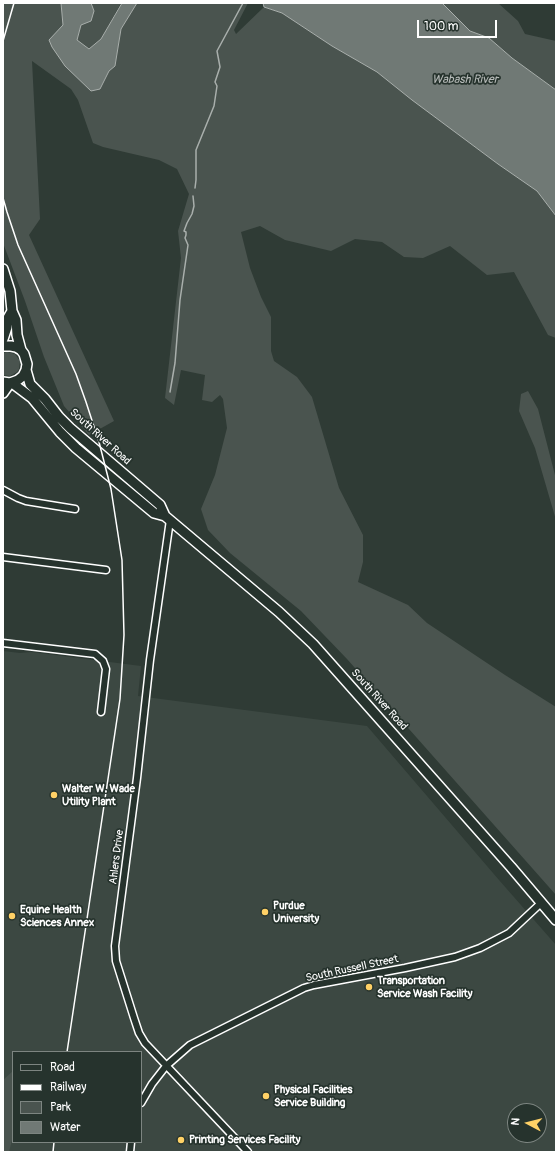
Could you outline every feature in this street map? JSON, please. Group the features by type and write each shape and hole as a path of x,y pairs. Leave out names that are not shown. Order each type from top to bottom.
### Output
{"main road":[{"name":"South River Road","path":"3,269 10,291 12,311 16,320 16,336 26,359 26,370 30,384 70,428 160,505 168,518 279,612 313,644 511,867 556,920"},
{"path":"3,339 8,318 12,311"},
{"path":"3,346 16,347 21,350"},
{"path":"3,393 8,383 18,380 23,376 26,370"},
{"name":"South River Road","path":"8,383 32,398 60,432 76,448 154,513 168,518"}],"street":[{"path":"3,490 26,501 75,509"},
{"name":"Ahlers Drive","path":"168,518 115,946 116,961 139,1032 145,1043 248,1152"},
{"path":"3,558 106,570"},
{"path":"3,643 95,654 103,661 106,669 101,712"},
{"name":"South Russell Street","path":"142,1101 152,1084 166,1066 190,1045 304,988 455,957 480,948 509,933 541,903"}],"shaded area":[{"name":"Purdue University","path":"3,651 20,653 31,652 141,666 138,696 367,726 556,945 556,1152 3,1152"}],"green space":[{"path":"3,3 61,3 63,25 100,89 109,71 115,66 121,29 137,3 248,3 234,30 236,34 264,7 282,13 332,46 374,70 498,164 537,191 556,216 556,338 548,335 514,272 487,275 450,246 423,258 404,257 382,242 355,239 331,251 285,240 260,226 241,232 250,268 261,297 271,317 271,351 274,361 297,377 312,397 339,488 363,535 363,562 358,582 408,605 427,623 556,707 556,895 347,659 301,611 230,553 208,530 201,509 215,475 227,428 223,399 220,395 212,402 202,400 205,375 181,370 174,405 165,398 181,258 178,231 189,194 177,169 159,160 103,147 93,143 78,100 71,89 32,61 40,219 29,235 114,421 89,435 64,406 44,357 3,243"},
{"path":"91,3 121,3 101,39 89,50 77,40 81,25 94,11"},
{"path":"442,3 498,3 518,21 525,34 556,41 556,90 512,58 489,38 470,31"},
{"path":"7,352 15,354 20,361 17,372 10,376 3,375 3,353"},
{"path":"528,391 538,409 556,479 556,520 535,448 519,411 521,394"},
{"path":"12,1072 12,1140 9,1152 3,1152 3,1080"}],"water":[{"path":"61,3 91,3 94,11 91,21 81,25 77,40 89,49 101,39 122,3 137,3 121,29 115,66 109,71 100,89 91,91 65,66 52,47 49,40 63,25"},
{"name":"Wabash River","path":"263,3 442,3 470,31 489,38 512,58 556,90 556,216 537,191 498,164 377,72 332,46 282,13 264,7"}],"waterway":[{"path":"195,188 196,150 214,106 217,86 215,82 220,67 217,51 243,3"},
{"path":"170,392 175,363 180,300 188,245 185,238 186,232 184,231 192,214 194,206 193,196"}],"railway":[{"path":"3,41 14,3"},
{"path":"3,198 18,245 76,374 86,402 99,442 111,489 122,560 124,635 120,699 67,1051"},
{"path":"53,1152 54,1143"}],"place":[{"name":"Walter W. Wade Utility Plant","path":"54,795"},
{"name":"Purdue University","path":"265,912"},
{"name":"Equine Health Sciences Annex","path":"12,916"},
{"name":"Transportation Service Wash Facility","path":"369,987"},
{"name":"Physical Facilities Service Building","path":"266,1096"},
{"name":"Printing Services Facility","path":"181,1140"}]}
